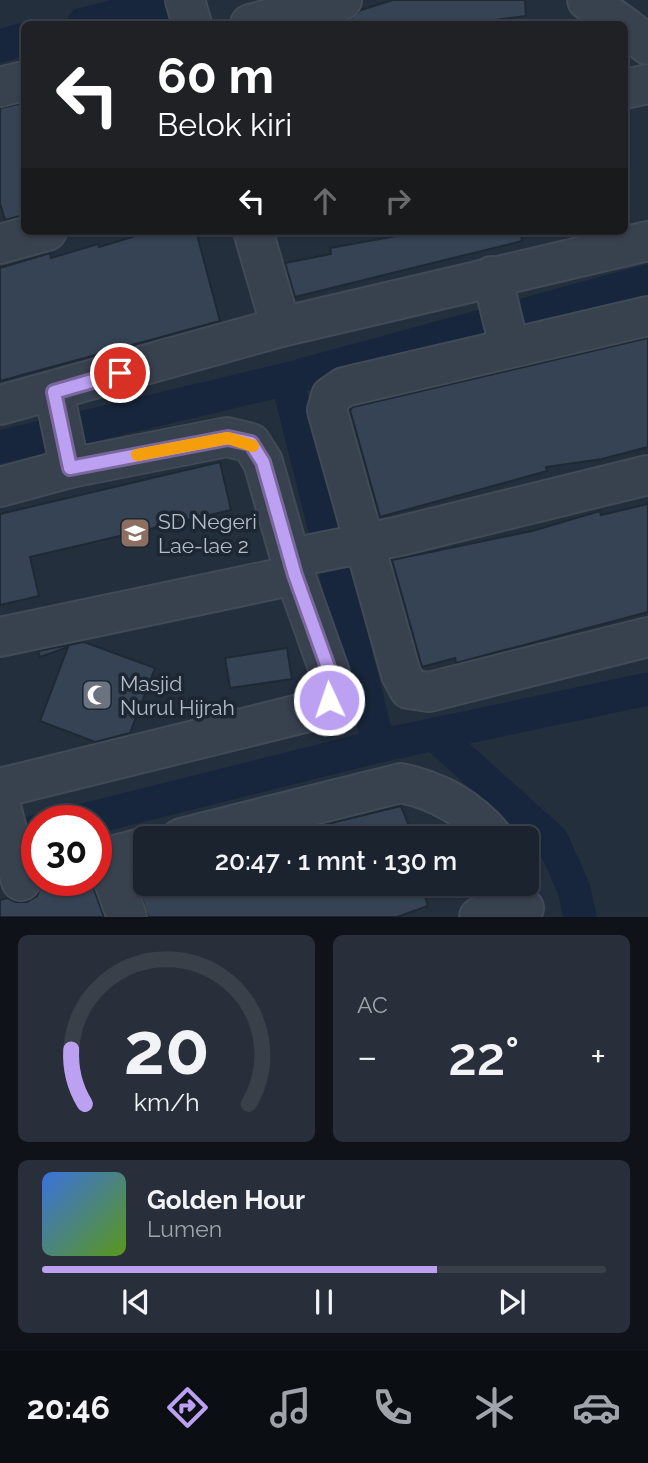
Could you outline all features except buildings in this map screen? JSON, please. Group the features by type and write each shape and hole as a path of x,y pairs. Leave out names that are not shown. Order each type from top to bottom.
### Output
{"street":[{"path":"185,0 191,21"},
{"path":"262,21 342,0"},
{"path":"628,31 648,44"},
{"path":"0,87 21,81"},
{"path":"628,88 648,84"},
{"path":"0,244 33,235"},
{"path":"254,235 281,327"},
{"path":"648,241 502,314 344,387 331,396 327,411 354,546 409,689 429,692 648,637"},
{"path":"0,405 281,327 502,314 648,316"},
{"path":"54,392 65,448"},
{"path":"0,487 65,448 228,438 251,443 263,462 330,673 329,700 316,710 0,788"},
{"path":"0,637 297,563 354,546 648,475"},
{"path":"228,826 401,783 435,793 467,811 482,826"},
{"path":"0,803 18,875"},
{"path":"112,856 133,850"},
{"path":"112,883 128,917"},
{"path":"479,917 522,903"}],"waterway":[{"path":"95,21 179,0"},
{"path":"0,46 21,40"},
{"path":"0,447 287,379 648,281"},
{"path":"287,379 379,746"},
{"path":"112,813 379,746 648,689"},
{"path":"434,734 552,840 574,889 580,917"},
{"path":"0,845 21,837"}],"slow traffic":[{"path":"137,455 228,438 251,443 253,446"}],"place":[{"name":"SD Negeri Lae-lae 2","path":"135,533"},
{"name":"Masjid Nurul Hijrah","path":"97,695"}],"route":[{"path":"120,373 54,392 70,468 228,438 251,443 263,462 295,575 330,673 329,700"}]}
